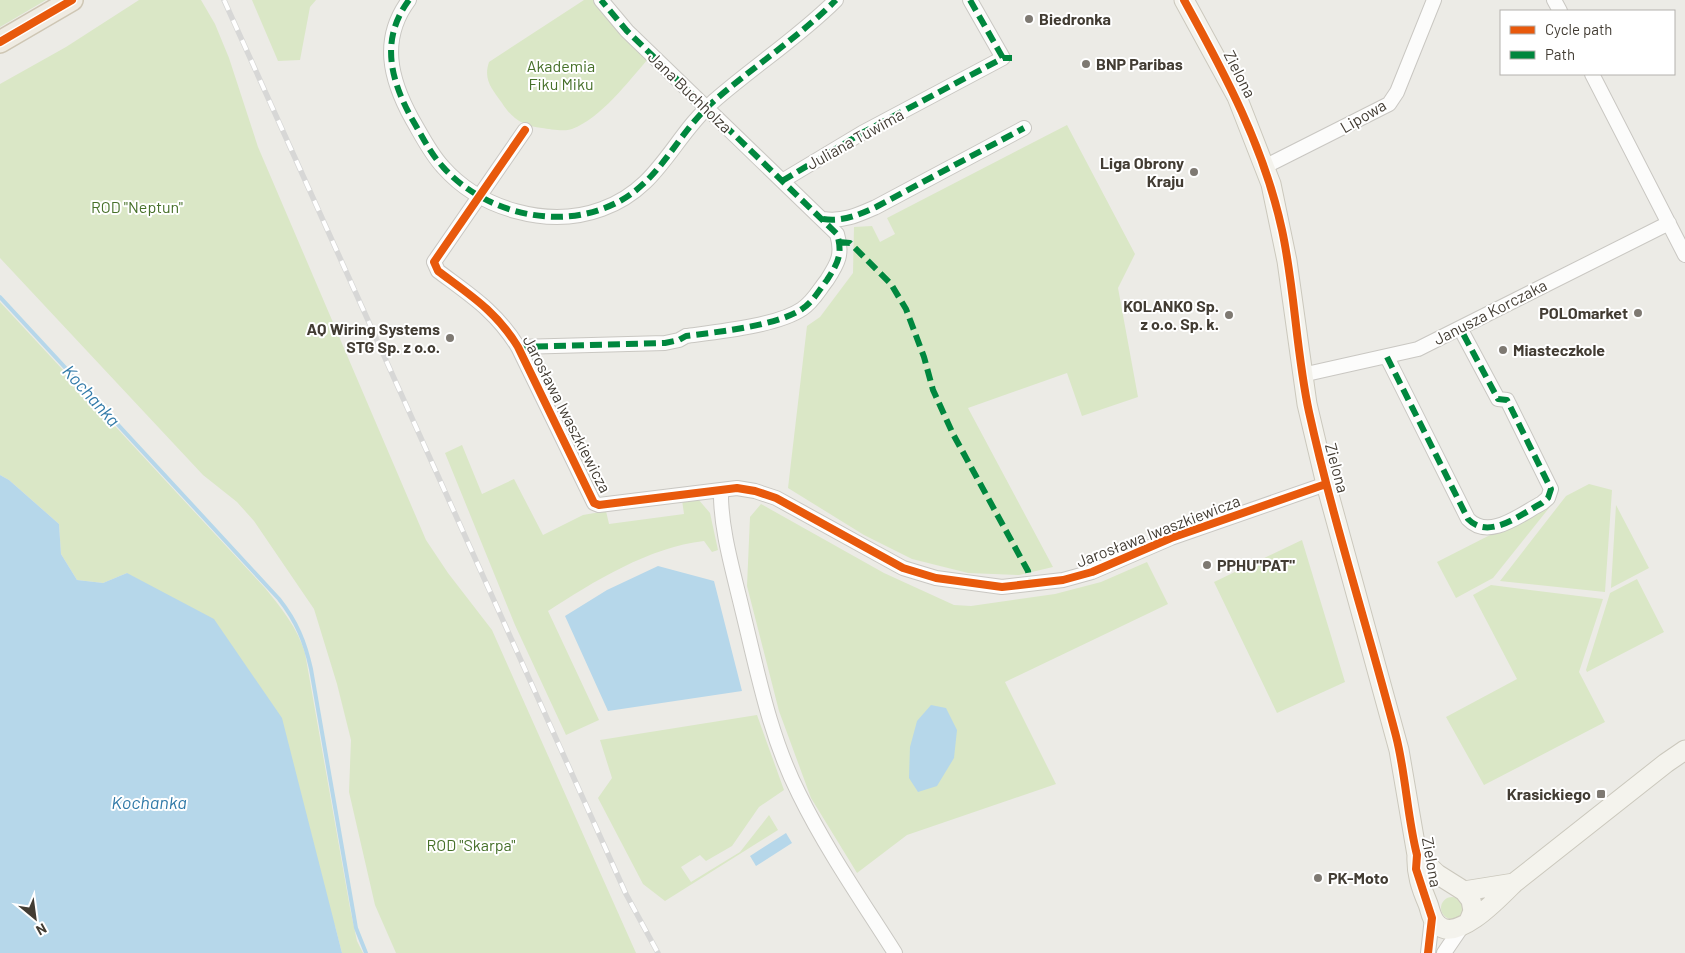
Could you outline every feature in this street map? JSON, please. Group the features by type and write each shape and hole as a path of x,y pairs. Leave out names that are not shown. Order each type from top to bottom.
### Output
{"main road":[{"path":"0,42 72,0"}],"street":[{"path":"409,0 399,16 391,42 390,62 394,81 404,104 436,160 452,176 479,196 523,212 550,216 588,213 629,197 647,183 707,108 836,0"},
{"name":"Jana Buchholza","path":"601,0 627,31 782,181"},
{"name":"Juliana Tuwima","path":"782,181 862,133 1003,58 970,0"},
{"name":"Zielona","path":"1184,0 1237,97 1264,167 1282,232 1302,374 1326,484 1399,750 1417,855 1416,869 1431,913"},
{"name":"Lipowa","path":"1264,167 1389,104 1397,92 1434,0"},
{"path":"1593,75 1685,255"},
{"path":"823,219 836,221 854,217 876,208 1024,128"},
{"path":"479,196 525,130"},
{"path":"518,347 665,343 679,340 686,336 769,321 792,314 813,299 839,262 841,251 837,234 782,181"},
{"name":"Jarosława Iwaszkiewicza","path":"479,196 434,262 438,271 486,307 505,326 518,347 594,503 600,505 737,488 755,490 776,498 903,568 936,578 1002,587 1044,583 1092,572 1171,538 1326,484"},
{"name":"Janusza Korczaka","path":"1302,374 1418,349 1668,223"},
{"path":"1387,357 1468,519 1474,525 1483,529 1498,526 1542,503 1548,498 1551,489 1506,400 1498,399 1460,328"},
{"path":"721,490 721,502 730,560 769,717 798,792 816,826 895,953"},
{"path":"1444,953 1465,925 1496,901 1514,883 1685,750"},
{"name":"Zielona","path":"1417,855 1437,874 1460,889 1471,900 1473,911 1465,925"},
{"path":"1460,889 1514,883"},
{"name":"Zielona","path":"1428,953 1433,896 1443,888 1460,889"},
{"path":"1431,913 1439,926 1444,928 1450,930 1465,925"}],"green space":[{"path":"0,0 46,0 0,27"},
{"path":"139,0 201,0 215,24 229,58 258,147 426,540 448,573 492,630 636,953 396,953 375,905 349,792 351,740 337,684 314,609 254,521 237,502 203,475 0,258 0,84 66,47"},
{"path":"252,0 316,0 310,7 300,60 278,61"},
{"name":"Akademia Fiku Miku","path":"584,0 594,0 615,27 648,59 604,108 583,124 569,130 561,130 536,127 519,121 506,109 489,84 487,68 489,62"},
{"path":"1067,125 1135,254 1118,288 1138,397 1082,416 1067,373 968,408 1053,567 1019,575 968,573 912,559 864,535 788,488 807,326 820,317 853,273 854,227 872,226 880,242 895,234 887,218"},
{"path":"0,302 265,588 293,627 305,653 350,908 357,941 363,953 342,953 335,926 127,573 103,583 77,580 61,554 59,524 9,480 0,475"},
{"path":"462,445 482,494 514,479 543,535 583,515 606,511 609,524 684,514 682,500 698,499 710,513 718,550 712,552 704,541 663,550 622,567 548,611 599,720 566,735 515,625 445,453"},
{"path":"1589,484 1612,490 1605,592 1500,581 1566,496"},
{"path":"1553,503 1493,578 1456,598 1437,562"},
{"path":"761,504 884,573 954,605 971,606 1055,594 1101,582 1147,562 1168,604 1005,682 1056,784 907,835 857,873 811,798 779,711 747,586 750,517"},
{"path":"1616,505 1649,568 1611,588"},
{"path":"1302,540 1345,682 1277,713 1214,582"},
{"path":"1637,579 1664,632 1587,672 1586,670 1610,593"},
{"path":"1491,585 1603,599 1579,672 1605,722 1484,785 1446,717 1517,679 1473,595"},
{"path":"757,715 784,790 759,807 732,846 706,861 700,855 681,867 691,882 740,852 769,815 778,830 665,901 643,884 598,798 612,778 600,740"},
{"path":"1448,897 1456,897 1463,904 1463,912 1456,919 1448,919 1441,912 1441,904"}],"water":[{"name":"Kochanka","path":"0,475 9,480 59,524 61,554 77,580 103,583 127,573 214,619 282,718 342,953 0,953"},
{"path":"658,566 714,581 742,691 608,711 565,616 607,590"},
{"path":"931,705 946,708 957,730 954,758 937,786 918,792 909,778 910,747 917,721"},
{"path":"786,833 792,843 756,866 750,856"}],"waterway":[{"name":"Kochanka","path":"0,297 279,599 295,624 303,641 311,669 356,928 366,953"}],"railway":[{"path":"224,0 626,894 658,953"}],"marked path":[{"path":"409,0 394,29 391,59 398,89 404,104 434,156 458,182 495,204 538,216 560,217 581,215 602,209 638,189 664,161 699,115 822,14 836,0"},
{"path":"518,347 665,343 679,340 686,336 778,320 802,309 816,296 834,268 838,258 840,247 837,234 627,31 601,0"},
{"path":"970,0 1003,58"},
{"path":"782,181 862,133 1003,58 1012,58"},
{"path":"823,219 844,219 876,207 1024,128"},
{"path":"839,242 850,243 891,284 906,309 924,357 933,390 953,434 1028,571 1030,584"},
{"path":"1387,357 1468,519 1476,525 1495,527 1515,519 1542,503 1548,498 1551,489 1507,400 1498,399 1460,328"}],"cycle path":[{"path":"0,42 72,0"},
{"path":"1184,0 1214,55 1254,140 1265,169 1282,230 1293,298 1301,367 1318,453 1396,736 1417,855 1416,869 1432,918 1428,953"},
{"path":"525,130 434,262 438,271 472,296 510,334 594,503 599,505 737,488 755,491 776,498 903,568 936,578 1002,587 1063,580 1092,572 1171,538 1326,484"}],"place":[{"name":"Biedronka","path":"1029,19"},
{"name":"BNP Paribas","path":"1086,64"},
{"name":"Liga Obrony Kraju","path":"1194,172"},
{"name":"POLOmarket","path":"1638,313"},
{"name":"KOLANKO Sp. z o.o. Sp. k.","path":"1229,315"},
{"name":"AQ Wiring Systems STG Sp. z o.o.","path":"450,338"},
{"name":"Miasteczkole","path":"1503,350"},
{"name":"PPHU\"PAT\"","path":"1207,565"},
{"name":"Krasickiego","path":"1601,794"},
{"name":"PK-Moto","path":"1318,878"}],"park label":[{"name":"ROD \"Neptun\"","path":"137,207"},
{"name":"ROD \"Skarpa\"","path":"471,845"}]}
